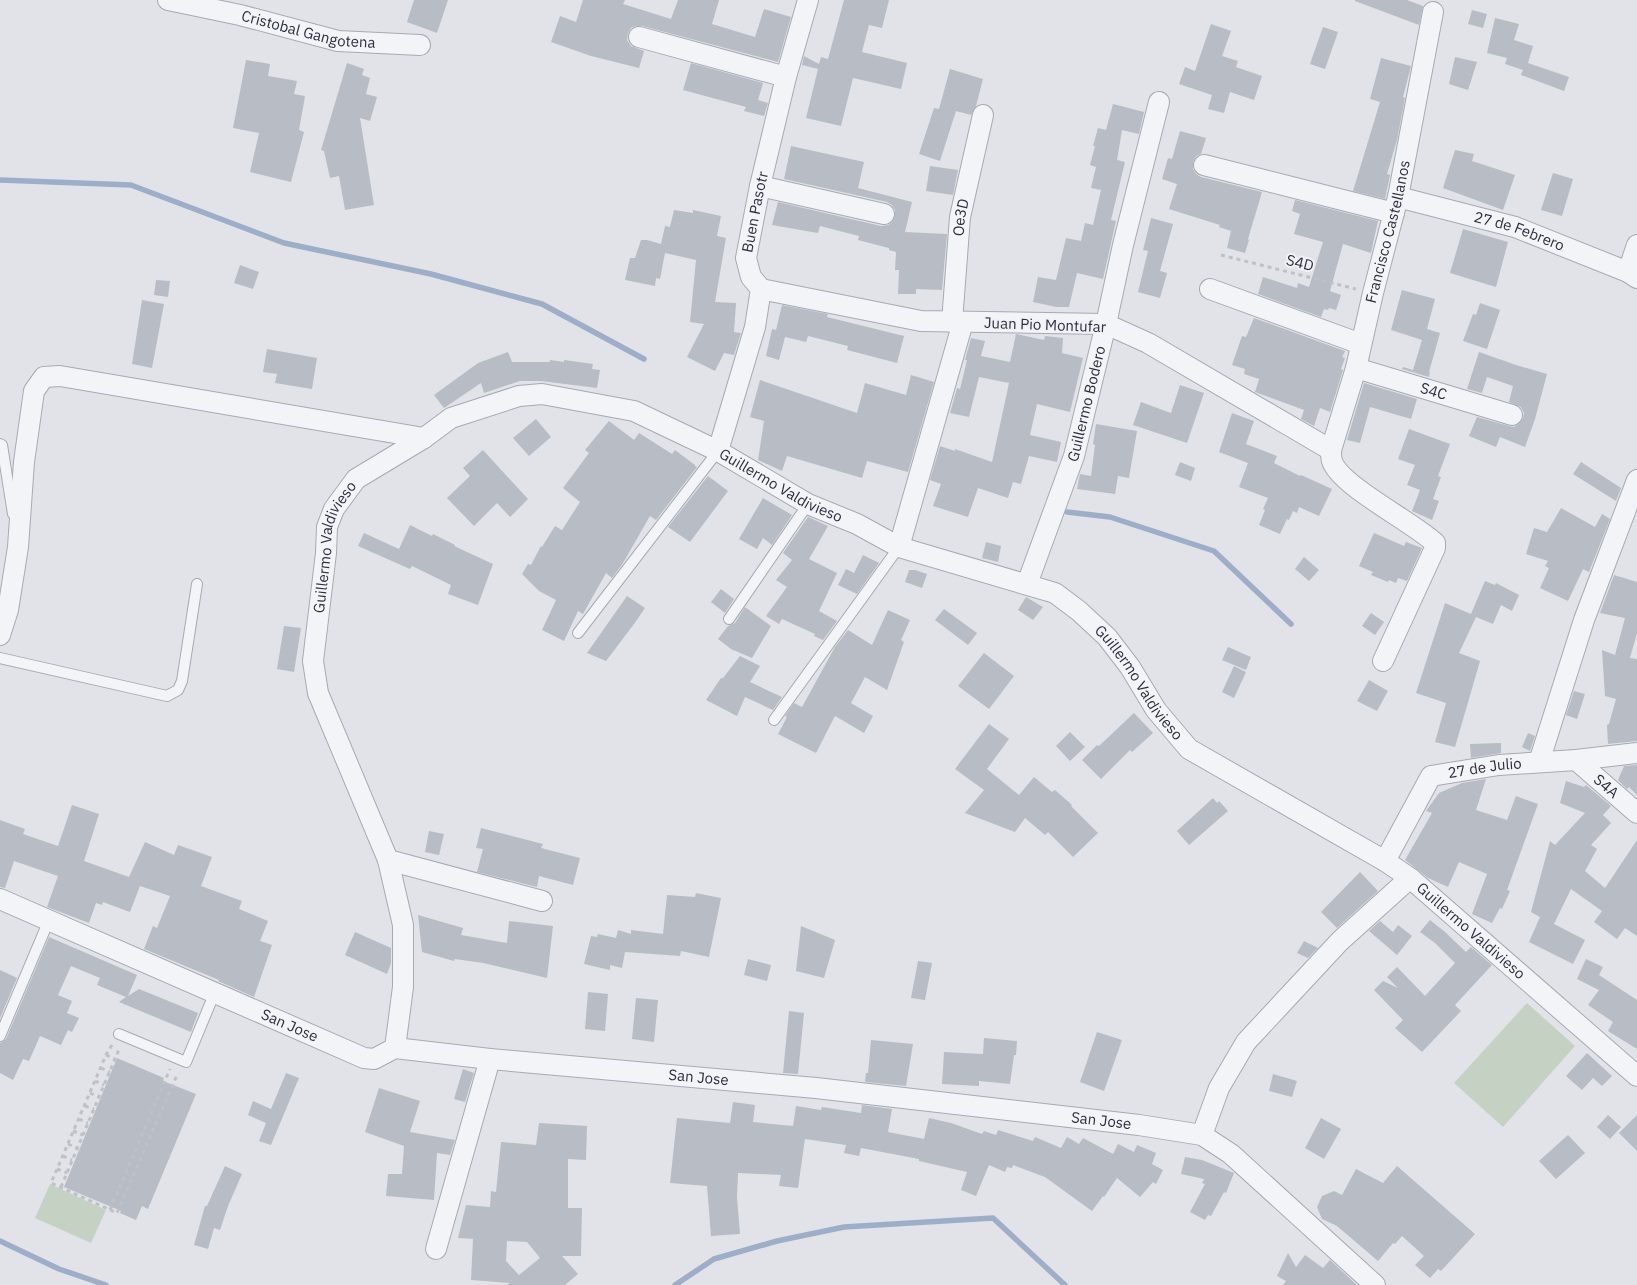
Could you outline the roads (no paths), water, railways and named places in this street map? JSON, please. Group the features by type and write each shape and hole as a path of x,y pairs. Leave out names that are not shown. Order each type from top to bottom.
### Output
{"street":[{"name":"Cristobal Gangotena","path":"168,0 240,15 338,41 420,45"},
{"name":"Buen Pasotr","path":"761,289 751,277 746,258 760,186 786,77 808,0"},
{"name":"Francisco Castellanos","path":"1331,450 1356,368 1396,205 1433,12"},
{"path":"639,37 786,77"},
{"name":"Guillermo Bodero","path":"1027,584 1074,456 1159,102"},
{"name":"Oe3D","path":"899,547 957,322 960,217 983,115"},
{"name":"27 de Febrero","path":"1204,165 1396,205 1515,227 1632,275"},
{"path":"760,186 884,214"},
{"path":"1632,275 1637,245"},
{"path":"718,451 755,327 761,289"},
{"name":"Juan Pio Montufar","path":"761,289 922,321 1106,324 1148,343 1331,450"},
{"path":"1210,289 1361,344"},
{"name":"S4C","path":"1356,368 1512,415"},
{"path":"0,635 8,610 18,547 24,462 34,391 44,377 60,376 424,438"},
{"name":"Guillermo Valdivieso","path":"395,1048 403,986 403,926 388,860 318,693 312,661 326,553 327,527 334,509 356,479 424,438 452,418 519,396 542,394 634,411 718,451 808,504 857,524 899,547 1055,593 1079,611 1107,637 1130,667 1156,710 1189,749 1385,861 1410,878 1637,1076"},
{"path":"1331,450 1332,462 1344,478 1418,528 1436,543 1382,661"},
{"path":"1539,762 1584,620 1637,480"},
{"name":"27 de Julio","path":"1385,861 1431,776 1499,765 1576,760 1637,753"},
{"name":"S4A","path":"1576,760 1637,813"},
{"path":"388,860 542,901"},
{"path":"1202,1135 1219,1088 1246,1042 1340,941 1410,878"},
{"name":"San Jose","path":"0,899 364,1058 374,1059 395,1048 490,1059 816,1088 1139,1125 1202,1135 1231,1154 1375,1285"},
{"path":"436,1249 490,1059"}],"lane":[{"path":"0,444 2,445 18,547"},
{"path":"578,633 718,451"},
{"path":"729,619 808,504"},
{"path":"774,720 899,547"},
{"path":"0,658 167,696 178,690 182,681 197,584"},
{"path":"0,1036 49,920"},
{"path":"122,1035 186,1062 215,992"}],"waterway":[{"path":"0,180 131,185 284,243 431,274 542,304 644,359"},
{"path":"1067,512 1110,517 1214,551 1291,624"},
{"path":"675,1285 714,1259 777,1241 844,1227 993,1218 1065,1285"},
{"path":"0,1241 59,1269 106,1285"}]}
